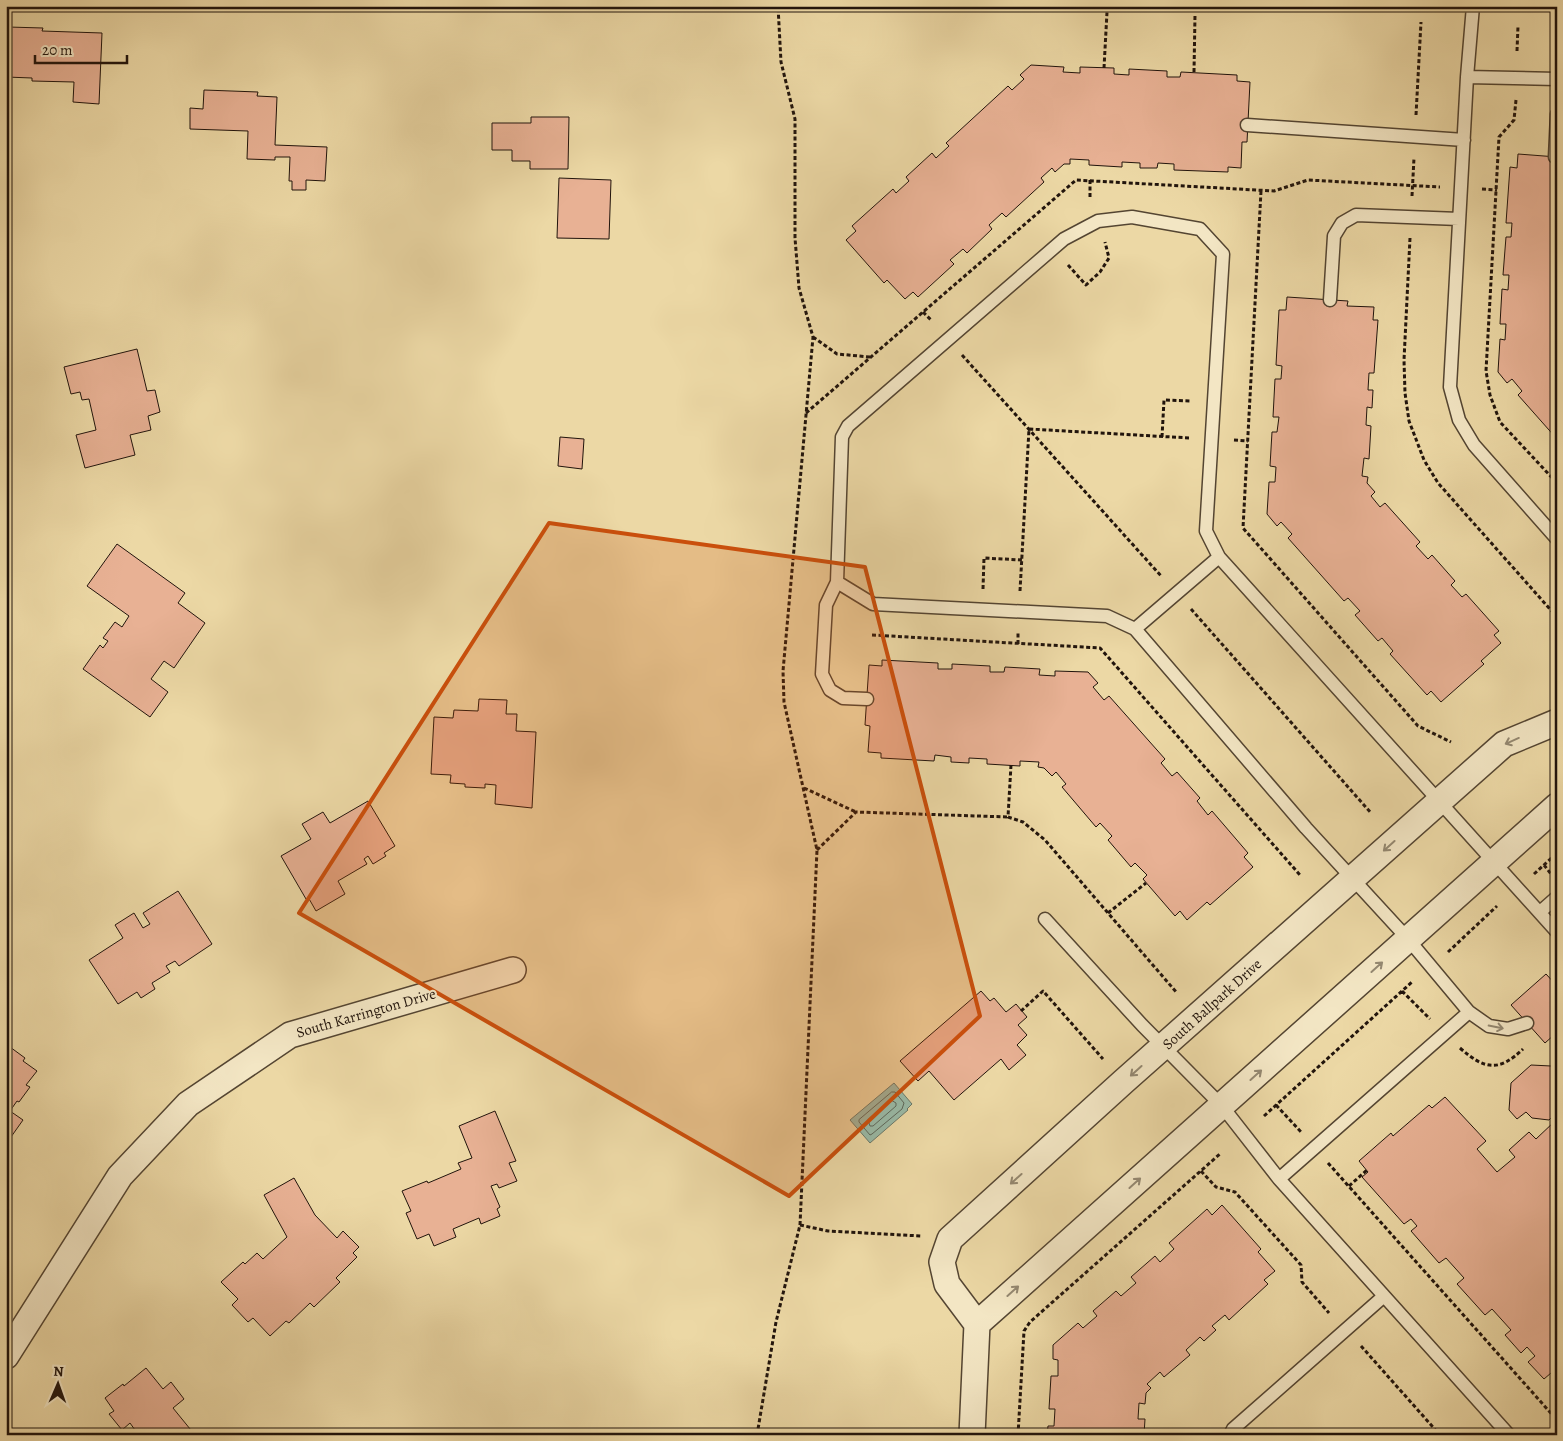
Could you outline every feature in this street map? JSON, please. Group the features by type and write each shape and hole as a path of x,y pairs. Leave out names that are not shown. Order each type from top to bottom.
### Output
{"street":[{"name":"South Ballpark Drive","path":"977,1324 947,1284 942,1262 950,1239 1504,744 1557,722"},
{"path":"972,1435 977,1324 1557,806"},
{"name":"South Karrington Drive","path":"6,1356 120,1176 188,1104 290,1035 513,970"}],"lane":[{"path":"1473,6 1467,76 1450,387 1459,420 1474,446 1557,540"},
{"path":"1467,76 1557,79"},
{"path":"1555,157 1557,114"},
{"path":"1247,125 1464,140"},
{"path":"1330,300 1334,236 1342,223 1356,215 1459,219"},
{"path":"867,699 843,698 830,690 822,674 826,605 836,582 842,437 848,426 1064,239 1098,221 1132,217 1200,229 1223,254 1206,531 1219,557 1557,932"},
{"path":"1134,629 1219,557"},
{"path":"836,582 873,604 1107,616 1134,629 1306,828 1408,939 1469,1012 1489,1026 1508,1029 1527,1023"},
{"path":"1540,912 1557,897"},
{"path":"1045,919 1163,1047 1222,1106 1279,1179 1509,1435"},
{"path":"1279,1179 1469,1012"},
{"path":"1230,1435 1233,1429 1384,1296"}],"path":[{"path":"757,1435 776,1322 800,1225 817,850 784,702 783,671 813,338 800,288 795,238 795,119 781,62 778,6"},
{"path":"1104,68 1107,12"},
{"path":"1194,72 1195,15"},
{"path":"1416,123 1421,22"},
{"path":"1517,51 1518,26"},
{"path":"1516,97 1514,120 1499,137 1486,371 1490,395 1500,422 1557,483"},
{"path":"1412,202 1414,153"},
{"path":"1090,180 1090,197"},
{"path":"1479,188 1497,190"},
{"path":"1262,190 1243,528 1418,726 1451,742"},
{"path":"1086,285 1100,272 1109,258 1105,242"},
{"path":"923,312 932,321"},
{"path":"813,338 837,354 870,357"},
{"path":"806,414 892,339"},
{"path":"958,350 1164,579"},
{"path":"1162,437 1164,400 1214,402"},
{"path":"1029,429 1194,438"},
{"path":"1020,592 1029,429"},
{"path":"1228,440 1248,441"},
{"path":"982,610 984,558 1022,560"},
{"path":"1189,607 1371,813"},
{"path":"872,635 1100,648 1300,875"},
{"path":"1008,817 1011,765"},
{"path":"803,788 856,812 1008,817 1023,822 1045,840 1177,993"},
{"path":"817,850 856,812"},
{"path":"1534,874 1557,853"},
{"path":"1544,865 1552,874"},
{"path":"1108,913 1146,883"},
{"path":"1447,952 1497,906"},
{"path":"1264,1116 1412,982"},
{"path":"1021,1011 1043,991 1103,1060"},
{"path":"1402,991 1430,1019"},
{"path":"1458,1046 1475,1061 1487,1065 1501,1065 1510,1061 1524,1048"},
{"path":"1276,1105 1302,1133"},
{"path":"1018,1435 1024,1331 1030,1322 1222,1153"},
{"path":"1328,1163 1557,1420"},
{"path":"1349,1186 1367,1170"},
{"path":"1201,1171 1216,1187 1235,1192 1301,1265 1302,1282 1329,1313"},
{"path":"800,1225 828,1231 908,1234 950,1239"},
{"path":"1360,1346 1440,1435"}],"highlighted area":[{"path":"549,523 865,567 980,1016 789,1196 299,913"}],"water":[{"path":"894,1083 912,1104 908,1110 870,1143 850,1120"}],"building":[{"path":"8,27 43,28 42,31 102,33 99,104 73,102 74,82 32,81 32,78 6,77"},
{"path":"1031,65 1064,67 1063,72 1080,73 1080,67 1114,68 1114,74 1129,75 1129,69 1167,71 1167,77 1180,77 1181,72 1237,75 1237,81 1250,82 1247,142 1242,142 1241,168 1228,167 1228,172 1174,170 1174,164 1158,163 1157,168 1140,168 1140,163 1122,162 1122,167 1089,165 1089,160 1070,159 1070,164 1064,164 1055,172 1052,168 1041,178 1044,182 1006,217 1002,213 989,225 992,229 967,253 963,249 950,260 954,264 918,297 913,292 905,299 887,280 884,283 846,240 856,231 852,226 893,189 896,193 909,181 906,177 932,153 936,158 949,146 946,143 1008,86 1012,90 1024,79 1020,75"},
{"path":"204,90 258,92 257,96 277,97 275,145 327,147 325,181 306,180 306,190 292,190 292,181 289,181 290,157 275,157 275,160 247,159 248,131 190,129 190,108 203,109"},
{"path":"531,117 569,117 568,169 530,169 530,161 512,161 512,150 492,150 492,123 531,123"},
{"path":"1518,154 1557,157 1557,439 1518,395 1522,391 1512,379 1507,383 1498,372 1500,339 1505,340 1506,324 1500,324 1502,289 1508,290 1509,275 1503,275 1506,237 1511,237 1512,223 1506,223 1510,167 1517,168"},
{"path":"559,178 611,180 609,239 557,238"},
{"path":"1287,297 1348,301 1347,306 1374,307 1373,320 1378,320 1374,373 1369,373 1368,390 1373,390 1372,408 1367,407 1366,425 1371,426 1369,459 1364,458 1362,476 1368,477 1367,483 1375,492 1371,496 1380,507 1385,503 1420,542 1416,546 1428,559 1432,555 1455,581 1451,585 1462,597 1466,594 1499,631 1494,635 1501,643 1481,661 1484,664 1441,702 1431,691 1427,695 1390,654 1393,651 1382,638 1378,641 1355,615 1360,611 1348,598 1344,601 1288,538 1292,534 1281,522 1277,526 1267,514 1269,482 1275,482 1276,467 1270,466 1272,432 1277,432 1279,417 1273,417 1275,379 1281,379 1282,366 1276,365 1279,310 1286,310"},
{"path":"137,349 147,391 155,390 160,412 148,416 151,430 130,435 135,455 85,468 76,435 96,430 89,399 82,400 80,392 71,394 64,367"},
{"path":"560,437 584,439 582,469 558,466"},
{"path":"117,544 185,593 178,603 205,623 174,668 164,661 151,679 168,692 150,717 83,669 100,645 103,648 108,641 103,638 115,622 122,627 129,616 87,586"},
{"path":"882,660 938,663 938,669 952,669 952,664 990,666 990,672 1004,672 1005,667 1040,669 1039,675 1055,676 1055,671 1088,672 1098,683 1093,687 1104,700 1109,696 1165,759 1161,763 1172,776 1177,772 1200,798 1197,801 1208,815 1212,811 1248,853 1244,857 1253,867 1210,905 1207,902 1187,920 1180,911 1175,916 1143,879 1147,875 1135,863 1131,867 1108,840 1112,836 1100,823 1096,827 1062,787 1066,784 1056,772 1052,776 1044,768 1038,767 1039,762 1020,761 1020,766 987,764 987,759 969,758 969,763 951,762 951,757 935,755 934,761 881,758 881,753 868,752 870,726 865,725 869,665 882,666"},
{"path":"479,699 507,700 506,714 517,714 516,731 536,732 532,808 495,804 496,785 485,784 485,788 465,787 465,784 450,783 451,775 431,774 434,717 453,718 454,710 478,711"},
{"path":"368,801 395,846 384,853 386,856 373,864 368,856 364,859 367,864 338,881 345,894 316,911 308,897 306,899 281,856 311,839 302,824 323,812 330,823"},
{"path":"178,891 212,944 179,966 175,961 166,966 170,972 152,983 155,989 141,998 137,992 118,1004 89,960 123,938 115,925 134,913 143,928 150,924 143,913"},
{"path":"1546,974 1557,986 1557,1036 1555,1034 1545,1043 1511,1005"},
{"path":"981,991 990,1001 994,998 1006,1012 1016,1004 1027,1017 1018,1025 1027,1035 1017,1045 1026,1055 1009,1070 1001,1059 954,1100 929,1071 918,1081 900,1061"},
{"path":"6,1042 25,1058 23,1061 37,1071 26,1085 30,1087 10,1111 23,1120 6,1144"},
{"path":"1557,1062 1557,1380 1551,1373 1544,1379 1528,1362 1535,1356 1527,1347 1521,1353 1505,1335 1511,1330 1492,1309 1485,1315 1457,1284 1464,1278 1446,1258 1439,1263 1411,1231 1417,1226 1411,1219 1404,1224 1362,1177 1368,1172 1359,1161 1391,1133 1393,1136 1429,1105 1432,1108 1445,1097 1486,1141 1477,1149 1497,1172 1515,1157 1509,1150 1529,1132 1536,1139 1555,1121 1552,1117 1549,1120 1532,1118 1526,1112 1517,1119 1509,1110 1511,1083 1531,1065 1551,1066"},
{"path":"495,1111 516,1161 509,1163 517,1181 499,1188 497,1184 491,1186 500,1207 497,1209 500,1216 481,1224 479,1218 453,1229 456,1237 434,1246 429,1234 417,1239 406,1213 411,1211 402,1191 427,1181 428,1183 461,1169 458,1163 472,1158 459,1126"},
{"path":"294,1178 315,1215 337,1238 343,1231 359,1247 353,1253 357,1257 336,1278 340,1282 314,1307 310,1303 289,1323 286,1321 270,1336 253,1318 248,1322 232,1305 238,1299 221,1282 243,1262 245,1264 257,1253 263,1259 287,1237 264,1195"},
{"path":"1222,1205 1261,1249 1258,1252 1275,1271 1264,1280 1268,1284 1229,1320 1225,1315 1212,1326 1216,1330 1204,1341 1200,1337 1186,1350 1190,1355 1164,1377 1160,1372 1147,1384 1151,1388 1146,1393 1145,1404 1139,1403 1138,1419 1145,1419 1144,1435 1047,1435 1048,1426 1054,1426 1055,1409 1049,1409 1051,1376 1058,1376 1058,1360 1053,1359 1053,1345 1078,1323 1083,1328 1097,1316 1093,1311 1116,1291 1121,1296 1136,1283 1131,1277 1155,1256 1160,1262 1174,1249 1169,1243 1207,1209 1212,1215"},
{"path":"146,1368 163,1389 171,1382 184,1399 173,1408 195,1435 128,1435 135,1430 130,1423 122,1430 109,1414 114,1411 105,1398 123,1384 124,1386"}]}
